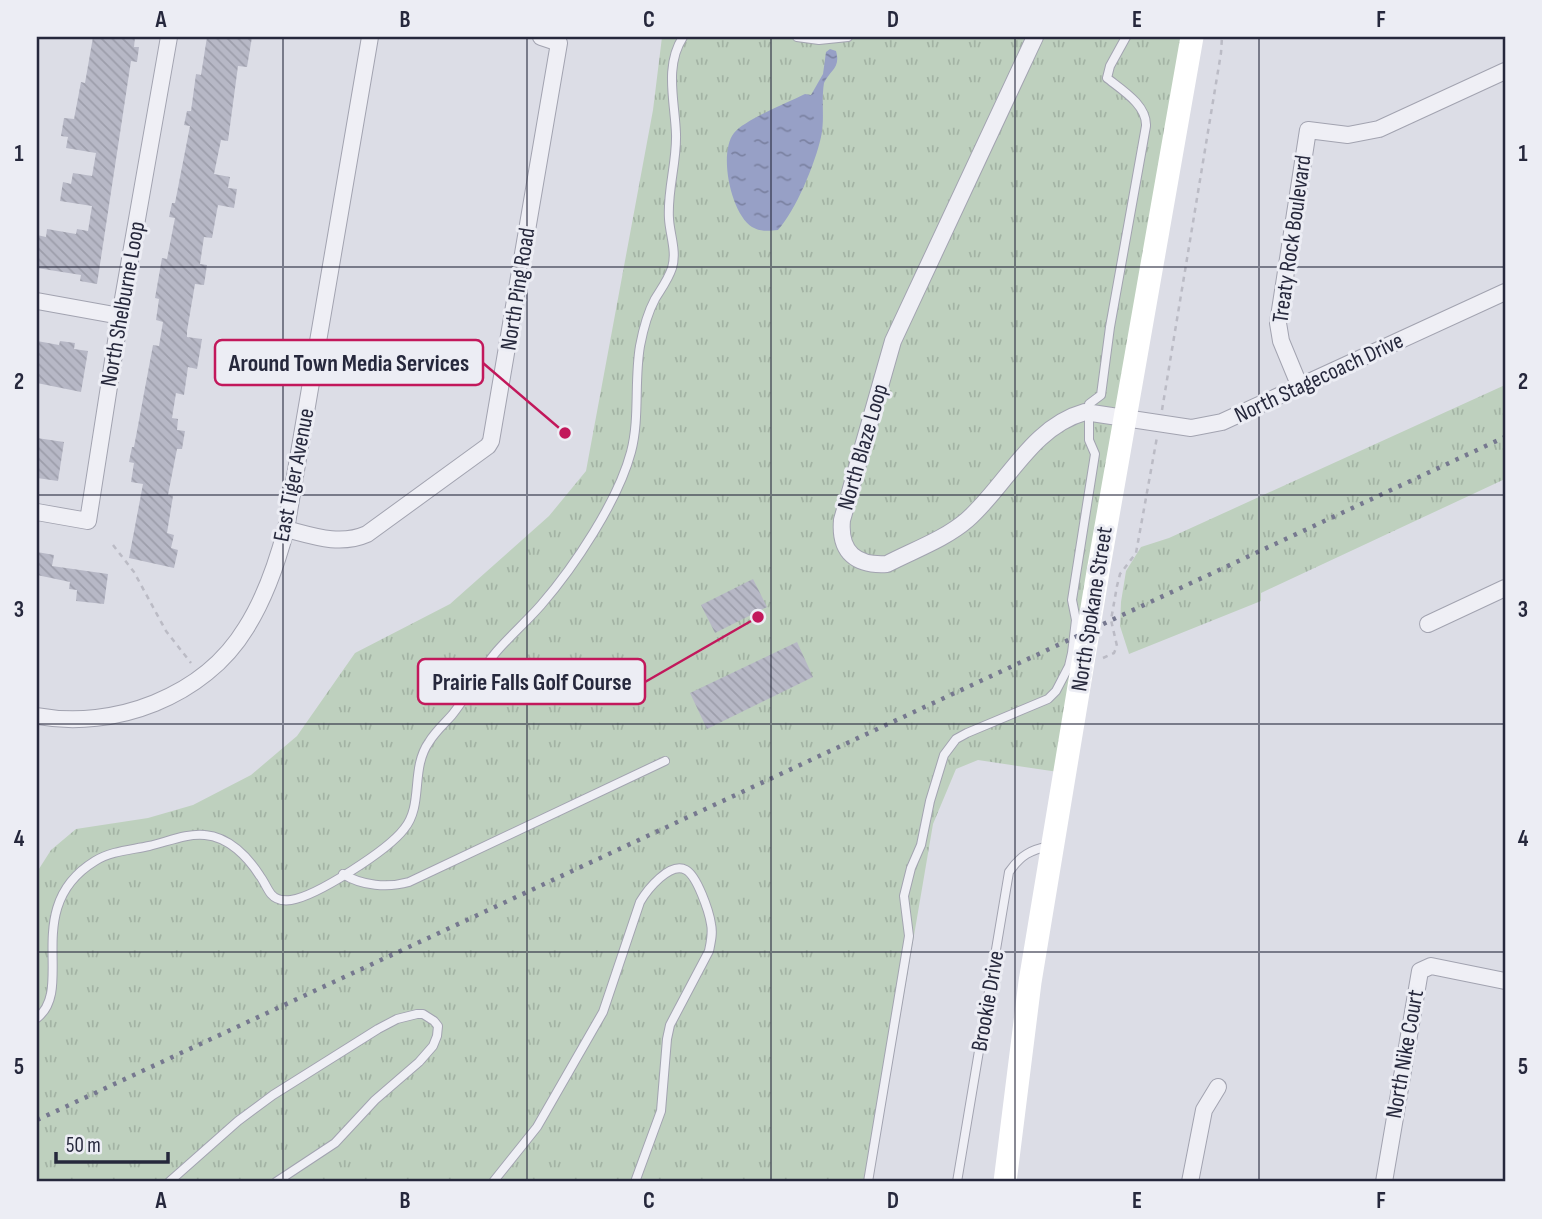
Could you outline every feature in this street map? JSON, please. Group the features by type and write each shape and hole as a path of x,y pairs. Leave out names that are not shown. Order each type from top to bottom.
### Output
{"street":[{"name":"North Shelburne Loop","path":"37,512 88,522 120,316 169,37"},
{"name":"East Tiger Avenue","path":"37,716 72,721 122,714 157,702 191,684 219,661 245,631 261,600 286,529 370,37"},
{"name":"North Ping Road","path":"286,529 344,541 354,540 367,534 488,446 559,43 541,37"},
{"name":"North Blaze Loop","path":"1035,37 893,341 842,520 841,531 848,550 854,558 863,562 887,564 954,530 989,498 1035,443 1074,415 1089,413"},
{"name":"North Spokane Street","path":"1005,1182 1030,982 1124,419 1192,37"},
{"name":"Treaty Rock Boulevard","path":"1300,387 1280,341 1278,323 1308,130 1348,135 1379,129 1505,71"},
{"name":"North Stagecoach Drive","path":"1124,419 1191,428 1222,422 1505,292"},
{"path":"37,301 120,316"},
{"path":"1089,413 1124,419"},
{"path":"1427,624 1505,588"},
{"name":"North Nike Court","path":"1384,1182 1420,971 1431,967 1505,981"},
{"path":"1190,1182 1204,1110 1218,1087"}],"lane":[{"path":"37,1018 51,999 51,940 59,901 81,871 98,859 114,853 205,835 223,839 241,852 271,894 286,900 304,896 368,860 404,830 414,812 418,770 426,746 452,715 494,655 555,588 606,510 624,473 633,444 637,369 646,320 667,280 674,259 669,219 669,196 676,144 672,85 674,56 683,37"},
{"path":"797,37 819,40 848,37"},
{"path":"868,1182 909,936 904,895 921,845 942,762 956,740 989,722 1048,699 1056,691 1069,666 1076,620 1072,600 1095,454 1089,440 1089,404 1101,394 1110,327 1146,126 1143,111 1107,78 1110,66 1126,37"},
{"path":"343,874 378,886 398,886 665,761"},
{"name":"Brookie Drive","path":"957,1182 1009,872 1020,857 1032,849 1053,845"},
{"path":"493,1182 537,1126 603,1012 640,902 647,890 668,873 683,869 688,871 695,881 705,903 712,937 709,951 670,1025 661,1111 635,1182"},
{"path":"169,1182 238,1121 273,1095 378,1029 397,1019 417,1014 424,1014 434,1021 438,1026 437,1036 433,1046 419,1062 375,1100 335,1143 276,1182"}],"path":[{"path":"1102,659 1114,653 1117,646 1111,620 1120,574 1136,552 1139,542 1222,37"},
{"path":"113,545 138,580 166,631 191,663"}],"green space":[{"path":"662,37 1192,37 1065,773 978,760 956,769 933,824 872,1182 37,1182 37,872 51,850 76,829 148,818 193,805 251,775 297,736 355,653 450,604 549,516 586,471 653,110"},
{"path":"1505,385 1505,479 1261,593 1261,601 1129,654 1120,626 1121,602 1126,571 1141,547 1169,538"}],"water":[{"path":"830,49 836,51 837,61 824,83 822,130 810,173 798,199 778,230 755,229 738,210 733,197 727,168 729,142 734,133 747,123 805,94 811,95 823,74 826,52"}],"building":[{"path":"93,37 135,37 134,47 139,47 137,62 131,61 97,284 80,281 81,275 37,268 37,235 46,237 47,229 76,234 77,229 88,231 92,206 60,201 63,182 71,184 73,173 92,176 96,153 66,148 68,137 61,136 64,118 74,119 81,82 85,83"},
{"path":"207,37 252,37 247,67 238,66 228,141 221,140 214,174 230,177 228,188 237,189 234,208 218,205 212,238 204,237 200,264 207,265 204,285 195,284 187,331 187,337 202,339 197,369 188,367 184,395 176,393 172,418 178,419 177,430 185,431 182,449 177,449 168,495 173,496 167,533 174,535 171,548 178,550 174,568 129,558 143,484 131,482 134,463 129,462 153,345 159,346 163,322 156,320 159,299 155,298 162,258 167,259 175,218 169,217 172,203 175,203 190,126 184,125 187,111 191,111 196,74 201,75"},
{"path":"37,341 59,345 60,341 75,343 74,349 88,351 81,392 37,383"},
{"path":"37,438 64,442 58,481 37,478"},
{"path":"37,552 54,555 52,566 108,574 104,604 76,601 77,590 69,589 70,582 37,575"},
{"path":"753,579 767,607 715,633 701,605"},
{"path":"797,642 813,677 707,729 690,693"}],"railway":[{"path":"37,1120 1505,437"}],"place":[{"name":"Around Town Media Services","path":"565,433"},
{"name":"Prairie Falls Golf Course","path":"758,617"}]}
